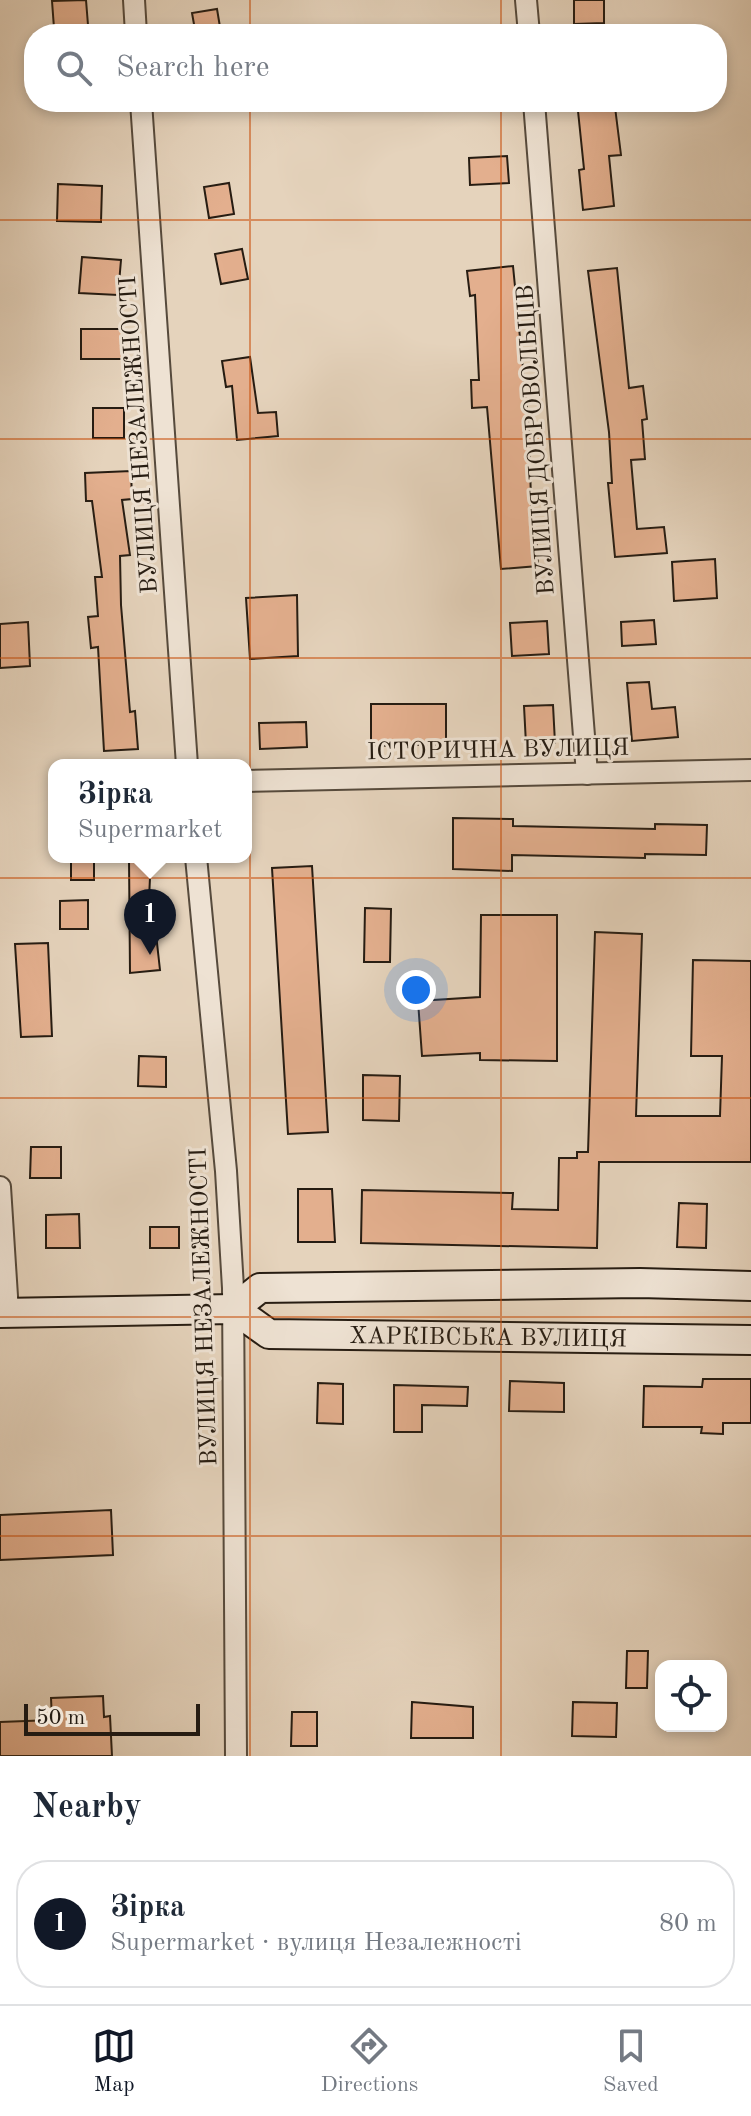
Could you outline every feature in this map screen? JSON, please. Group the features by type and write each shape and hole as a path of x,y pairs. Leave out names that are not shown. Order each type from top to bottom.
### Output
{"street":[{"path":"134,0 135,24"},
{"path":"526,0 528,24"},
{"name":"ВУЛИЦЯ НЕЗАЛЕЖНОСТІ","path":"142,112 187,759"},
{"name":"ВУЛИЦЯ ДОБРОВОЛЬЦІВ","path":"535,112 587,774"},
{"name":"ІСТОРИЧНА ВУЛИЦЯ","path":"252,781 751,770"},
{"name":"ВУЛИЦЯ НЕЗАЛЕЖНОСТІ","path":"197,863 226,1171 234,1309 236,1756"},
{"path":"0,1187 4,1313 234,1309"},
{"name":"ХАРКІВСЬКА ВУЛИЦЯ","path":"751,1286 640,1283 260,1288 234,1309 269,1334 751,1340"}],"building":[{"path":"86,0 88,24 54,24 52,1"},
{"path":"574,0 604,0 604,23 574,24"},
{"path":"217,9 220,24 194,24 192,13"},
{"path":"578,112 616,112 621,155 609,156 614,206 583,210 579,170 584,169"},
{"path":"507,156 509,183 470,185 469,158"},
{"path":"229,183 234,214 209,218 204,187"},
{"path":"58,184 102,186 101,222 57,221"},
{"path":"242,249 248,279 221,284 215,254"},
{"path":"82,257 121,260 118,295 79,293"},
{"path":"513,266 529,430 532,536 536,535 538,566 501,569 487,407 472,408 471,380 479,380 475,295 470,296 467,271"},
{"path":"617,268 629,388 643,386 647,419 642,420 645,459 631,460 637,529 664,527 667,553 615,557 608,483 612,483 609,432 588,271"},
{"path":"81,329 123,329 123,359 81,359"},
{"path":"250,357 258,413 276,412 278,436 237,440 232,386 226,387 222,361"},
{"path":"93,408 124,408 124,438 93,438"},
{"path":"131,471 132,499 122,500 130,555 120,556 121,605 130,712 135,711 138,749 104,751 98,647 91,648 88,617 98,616 95,577 102,577 92,501 86,501 85,473"},
{"path":"715,559 717,598 674,601 672,562"},
{"path":"297,595 298,656 250,659 246,598"},
{"path":"654,620 656,644 622,646 621,622"},
{"path":"547,621 549,654 512,656 510,623"},
{"path":"28,622 30,666 0,668 0,624"},
{"path":"649,682 652,709 675,707 678,737 632,741 627,683"},
{"path":"371,704 446,704 446,744 371,746"},
{"path":"553,705 555,743 526,744 524,706"},
{"path":"306,722 307,747 260,749 259,723"},
{"path":"453,818 513,819 513,826 655,829 655,824 707,825 706,855 645,854 645,858 512,855 512,871 453,869"},
{"path":"71,863 94,863 94,880 71,880"},
{"path":"129,863 151,863 149,899 158,898 159,925 155,925 160,970 130,973"},
{"path":"312,866 328,1132 288,1134 272,868"},
{"path":"88,900 88,929 60,929 60,901"},
{"path":"365,908 391,909 390,962 364,962"},
{"path":"481,915 557,915 557,1061 480,1060 480,1053 422,1056 418,1001 480,997"},
{"path":"595,932 642,934 636,1116 720,1116 722,1056 691,1056 693,960 751,961 751,1162 599,1162 597,1248 361,1243 362,1190 513,1193 512,1209 558,1210 559,1158 577,1158 577,1152 588,1152"},
{"path":"48,943 52,1036 21,1037 15,944"},
{"path":"139,1056 166,1057 166,1087 138,1086"},
{"path":"363,1075 400,1076 399,1121 363,1120"},
{"path":"31,1147 61,1147 61,1178 30,1178"},
{"path":"298,1189 332,1189 335,1242 298,1242"},
{"path":"679,1203 707,1204 706,1248 677,1247"},
{"path":"79,1214 80,1248 46,1248 46,1215"},
{"path":"150,1227 179,1227 179,1248 150,1248"},
{"path":"703,1379 751,1379 751,1423 723,1423 723,1434 701,1433 702,1427 643,1427 644,1386 702,1387"},
{"path":"510,1381 564,1383 564,1412 509,1411"},
{"path":"318,1383 343,1384 343,1424 317,1423"},
{"path":"394,1385 468,1387 467,1406 422,1405 422,1432 394,1432"},
{"path":"111,1510 113,1555 0,1560 0,1515"},
{"path":"627,1651 648,1651 647,1688 626,1688"},
{"path":"103,1696 104,1717 110,1716 112,1756 0,1756 0,1722 52,1720 51,1698"},
{"path":"412,1702 473,1707 473,1738 411,1738"},
{"path":"573,1702 617,1703 616,1737 572,1736"},
{"path":"292,1712 317,1712 317,1746 291,1746"}],"place":[{"name":"Зірка","path":"150,955"}]}
